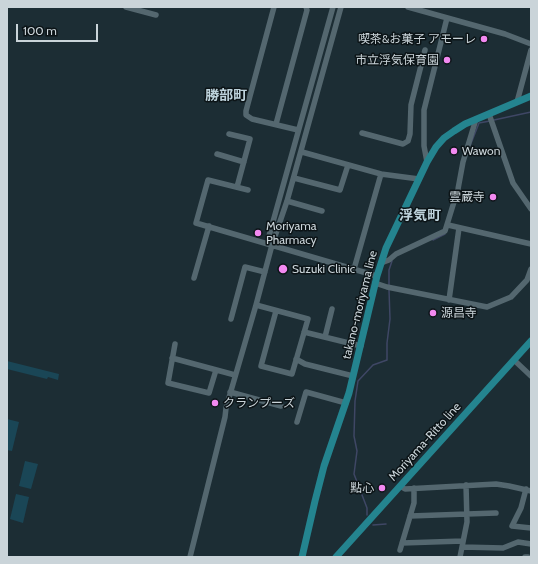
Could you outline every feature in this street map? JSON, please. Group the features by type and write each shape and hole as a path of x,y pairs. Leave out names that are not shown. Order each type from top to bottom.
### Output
{"main road":[{"name":"takano-moriyama line","path":"302,557 324,466 346,403 381,263 386,248 426,162 436,147 449,134 465,124 476,120 491,118 517,102 531,96"},
{"name":"Moriyama-Ritto line","path":"336,557 531,341"}],"street":[{"path":"126,7 156,15"},
{"path":"274,7 246,115 249,118 298,130"},
{"path":"276,124 307,10 306,7"},
{"path":"272,245 269,236 333,7"},
{"path":"190,557 208,488 230,392 272,245 294,178 341,7"},
{"path":"408,7 505,34 530,44 531,37"},
{"path":"435,14 436,7"},
{"path":"426,162 424,146 424,110 447,18"},
{"path":"362,134 403,144 408,141 410,138 411,104 425,50"},
{"path":"517,102 531,50"},
{"path":"491,118 513,183 531,209"},
{"path":"449,300 453,204 458,189 463,162 476,120"},
{"path":"229,134 250,139 237,187"},
{"path":"294,145 302,150 381,174 419,179"},
{"path":"217,154 244,162"},
{"path":"294,178 340,190 348,165"},
{"path":"354,269 381,174"},
{"path":"248,190 208,180 196,222 354,269 376,279 387,287 487,307 511,298 527,280 531,269"},
{"path":"287,201 322,211"},
{"path":"194,278 209,226"},
{"path":"381,263 389,260 396,254 441,234 452,226 531,244"},
{"path":"231,319 245,266 265,272"},
{"path":"256,305 308,319 292,374 261,366 276,311"},
{"path":"325,337 332,309"},
{"path":"304,332 361,346"},
{"path":"175,344 168,383 209,393 216,370"},
{"path":"172,358 235,375"},
{"path":"296,359 305,364 353,376"},
{"path":"514,360 531,376"},
{"path":"230,392 281,406"},
{"path":"297,422 306,392 346,403"},
{"path":"400,486 405,489 496,484 529,490 512,526 531,528"},
{"path":"460,557 467,522 466,486"},
{"path":"400,550 414,503 414,488"},
{"path":"410,516 496,513"},
{"path":"402,543 463,544 502,548 518,542 531,544"}],"shaded area":[{"path":"7,361 59,374 58,380 48,377 47,379 7,369"},
{"path":"7,419 19,422 12,451 7,450"},
{"path":"25,461 38,464 31,489 19,486"},
{"path":"16,494 29,497 23,523 10,519"}],"waterway":[{"path":"494,120 531,112"},
{"path":"470,146 479,123 490,121"},
{"path":"433,240 445,234"},
{"path":"389,286 389,270 392,261"},
{"path":"367,515 367,508 354,474 357,451 354,436 355,401 358,381 373,365 387,360 387,343 390,319 389,290"},
{"path":"373,525 386,524"}],"place":[{"name":"喫茶&お菓子 アモーレ","path":"484,39"},
{"name":"市立浮気保育園","path":"447,60"},
{"name":"Wawon","path":"454,151"},
{"name":"雲蔵寺","path":"493,197"},
{"name":"Moriyama Pharmacy","path":"258,233"},
{"name":"Suzuki Clinic","path":"283,269"},
{"name":"源昌寺","path":"433,313"},
{"name":"クランプーズ","path":"215,403"},
{"name":"點心","path":"382,488"}],"district":[{"name":"勝部町","path":"226,96"},
{"name":"浮気町","path":"420,216"}]}
